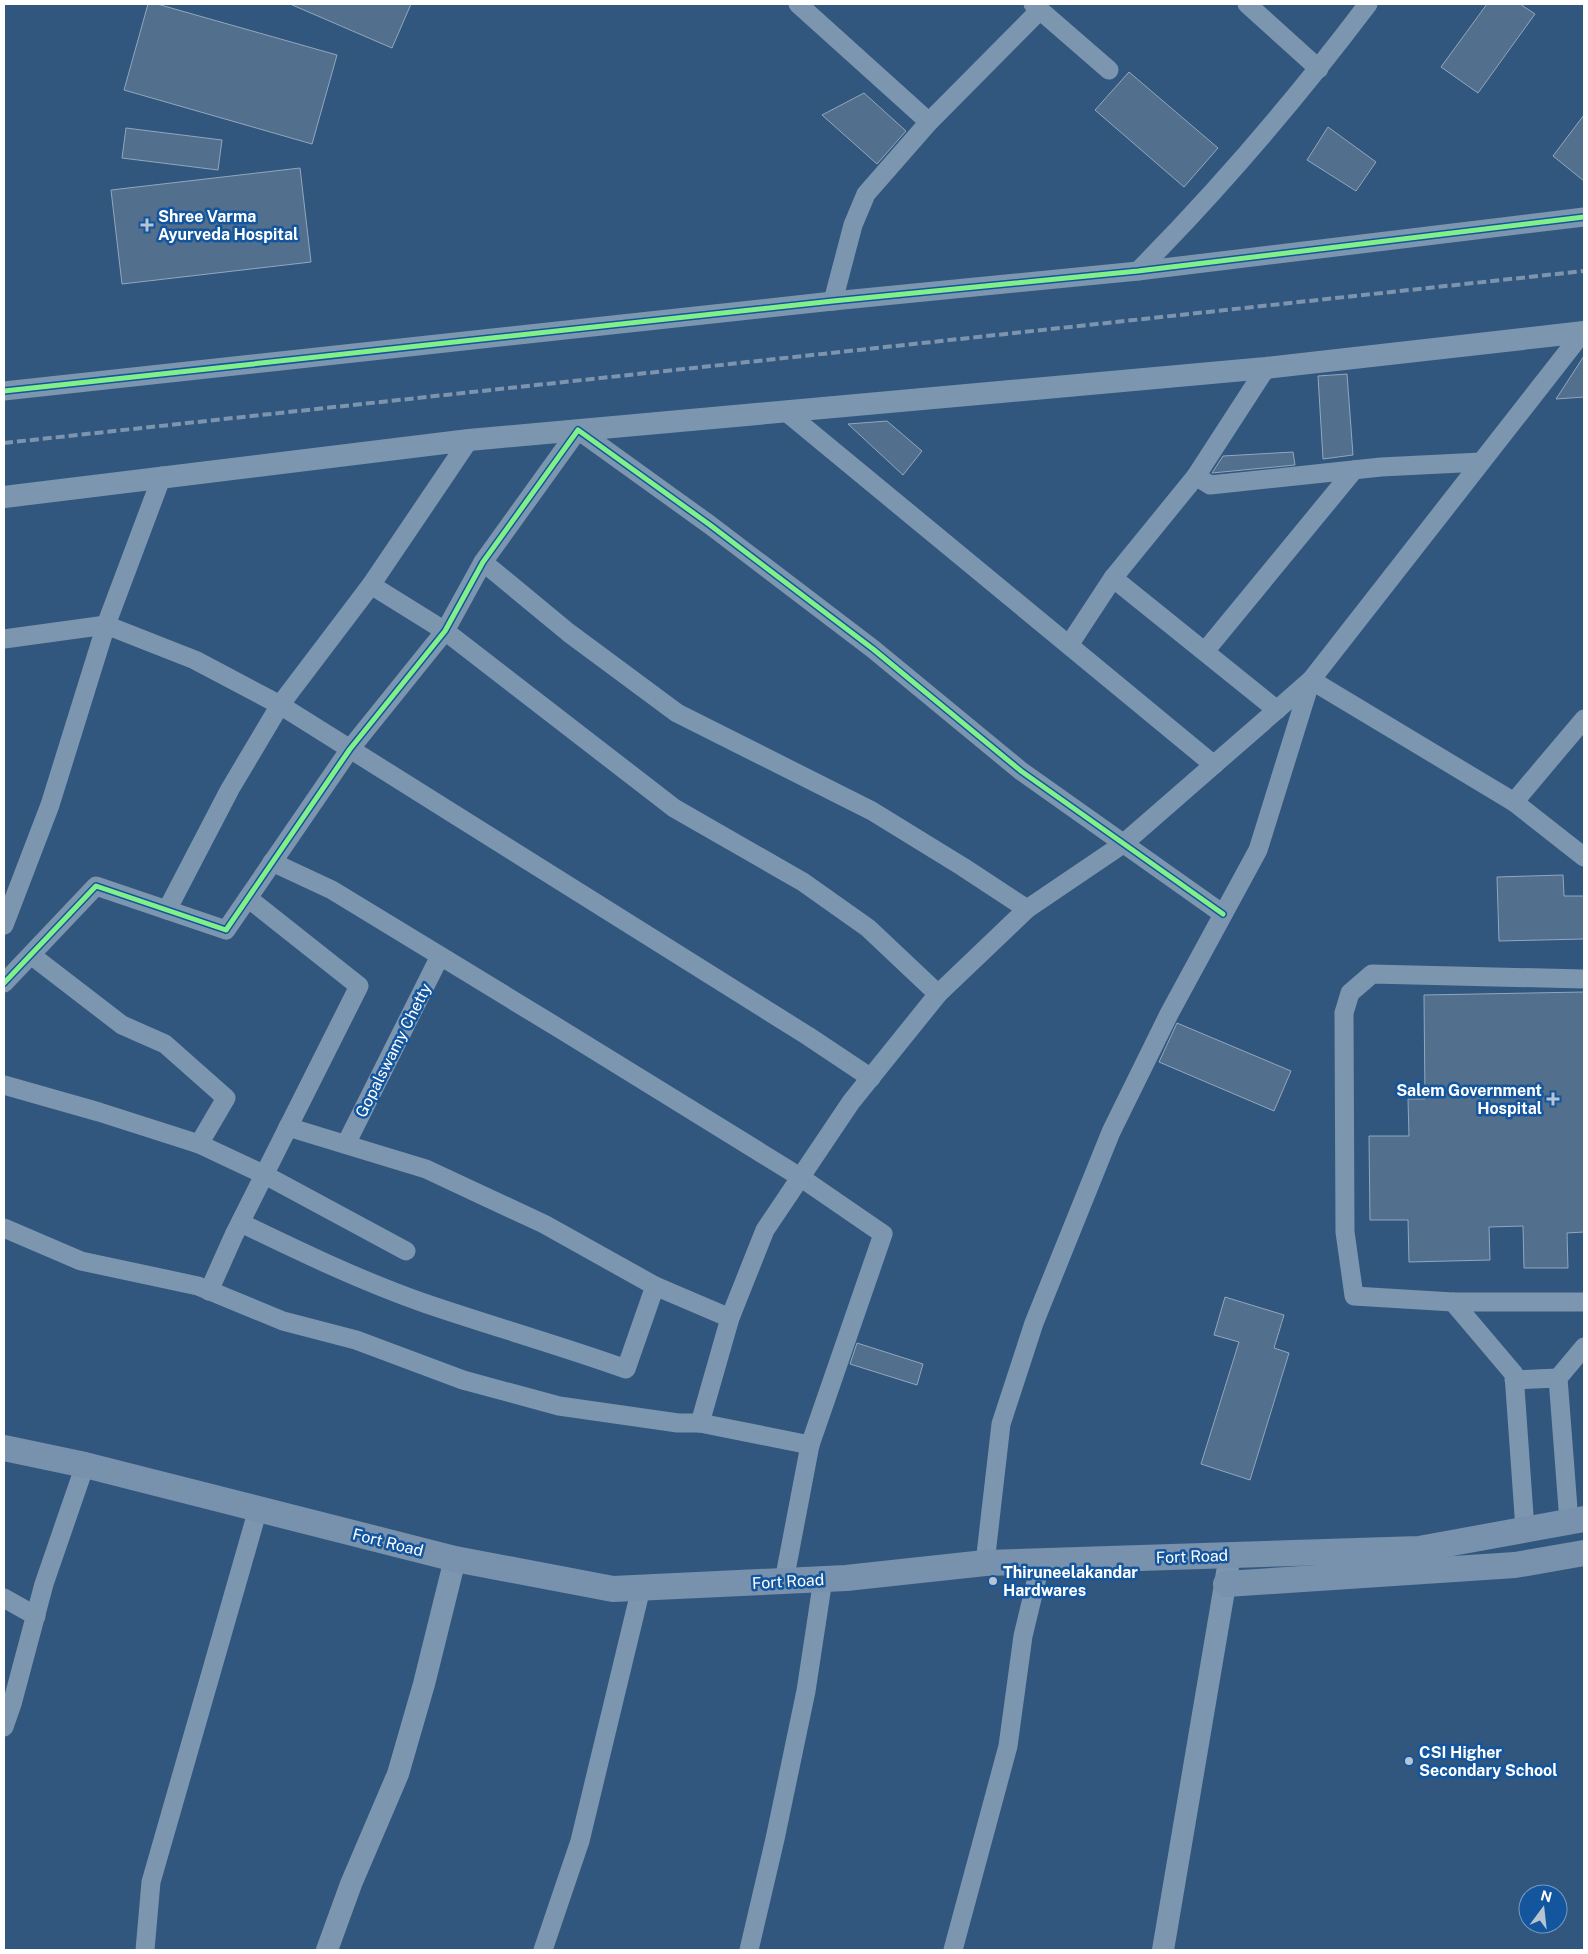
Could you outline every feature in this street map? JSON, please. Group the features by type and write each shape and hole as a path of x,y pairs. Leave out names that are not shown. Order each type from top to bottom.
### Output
{"main road":[{"name":"Fort Road","path":"4,1448 85,1465 455,1559 613,1590 823,1579 986,1563 1419,1549 1577,1520"},
{"path":"1226,1584 1515,1565 1584,1554"}],"street":[{"path":"798,4 929,122"},
{"path":"1247,4 1319,69"},
{"path":"1138,271 1205,203 1319,69 1368,4"},
{"path":"833,301 853,225 866,194 929,122 1036,7 1108,70"},
{"path":"4,392 833,301 1138,271 1584,217"},
{"path":"4,497 162,476 469,440 1266,368 1584,332"},
{"path":"700,1423 730,1318 765,1230 851,1102 938,994 1027,909 1123,844 1311,680 1584,332"},
{"path":"1069,645 1113,578 1196,476 1266,368"},
{"path":"785,411 1214,765"},
{"path":"4,983 96,886 226,930 350,749 445,631 483,562 578,430"},
{"path":"578,430 710,525 873,649 1021,771 1223,914"},
{"path":"167,910 230,789 280,705 371,585 469,440"},
{"path":"1196,476 1210,485 1354,470 1481,462"},
{"path":"1206,650 1354,470"},
{"path":"4,925 50,805 106,625 162,476"},
{"path":"483,562 569,633 677,713 872,811 964,867 1027,909"},
{"path":"1113,578 1206,650 1277,710"},
{"path":"371,585 445,631 674,808 803,882 868,928 938,994"},
{"path":"4,639 106,625 195,660 280,705 800,1031 870,1078"},
{"path":"1311,680 1514,802 1584,857"},
{"path":"986,1563 1001,1424 1034,1323 1111,1132 1168,1014 1258,850 1311,680"},
{"path":"1514,802 1584,719"},
{"path":"272,862 332,890 800,1177 883,1234 810,1445 784,1581"},
{"path":"209,1291 359,986 248,898"},
{"path":"31,955 122,1025 165,1044 226,1098 199,1144"},
{"name":"Gopalswamy Chetty","path":"346,1144 440,956"},
{"path":"1584,979 1372,974 1350,993 1344,1013 1344,1232 1354,1296 1453,1302 1584,1302"},
{"path":"4,1085 99,1112 199,1144 265,1175 406,1251"},
{"path":"288,1127 426,1169 544,1224 655,1286 730,1318"},
{"path":"241,1223 332,1267 424,1303 550,1342 626,1369 655,1286"},
{"path":"4,1228 81,1261 198,1286 283,1321 356,1340 482,1385 559,1406 678,1423 700,1423 810,1445"},
{"path":"1453,1302 1514,1374 1525,1530"},
{"path":"1514,1380 1558,1378 1584,1347"},
{"path":"1558,1378 1577,1520"},
{"path":"4,1727 36,1616 85,1465"},
{"path":"145,1950 151,1882 258,1509"},
{"path":"1163,1950 1230,1555"},
{"path":"327,1950 351,1884 398,1774 424,1684 455,1559"},
{"path":"953,1950 1008,1746 1023,1636 1041,1561"},
{"path":"749,1950 775,1839 806,1691 823,1579"},
{"path":"543,1950 580,1841 641,1588"},
{"path":"4,1598 36,1616"}],"building":[{"path":"148,4 157,4 337,55 312,144 124,90"},
{"path":"290,4 411,4 392,48"},
{"path":"1487,4 1520,4 1535,14 1478,93 1441,67"},
{"path":"1129,72 1218,148 1184,187 1095,110"},
{"path":"864,93 906,131 877,164 822,115"},
{"path":"1584,115 1584,181 1553,156"},
{"path":"1328,127 1376,162 1356,191 1307,160"},
{"path":"126,128 222,140 218,170 122,158"},
{"path":"300,168 311,262 122,284 111,190"},
{"path":"1584,356 1584,397 1556,399"},
{"path":"1347,374 1353,455 1323,459 1318,376"},
{"path":"887,421 922,451 903,475 848,424"},
{"path":"1293,452 1295,465 1212,473 1223,456"},
{"path":"1563,875 1564,896 1584,896 1584,939 1499,941 1497,877"},
{"path":"1584,992 1584,1232 1567,1233 1568,1268 1524,1268 1523,1226 1489,1227 1490,1260 1409,1262 1408,1220 1370,1220 1369,1136 1409,1136 1408,1099 1425,1099 1424,995"},
{"path":"1177,1023 1291,1071 1274,1111 1159,1062"},
{"path":"1225,1297 1284,1315 1274,1348 1289,1353 1250,1480 1201,1464 1239,1342 1214,1335"},
{"path":"857,1343 923,1364 917,1385 850,1364"}],"railway":[{"path":"4,443 1584,271"}],"cycle path":[{"path":"4,391 833,301 1138,271 1584,217"},
{"path":"4,983 96,886 226,930 350,749 445,631 483,562 578,430 710,525 873,649 1021,771 1223,914"}],"place":[{"name":"Shree Varma Ayurveda Hospital","path":"147,225"},
{"name":"Salem Government Hospital","path":"1553,1099"},
{"name":"Thiruneelakandar Hardwares","path":"993,1581"},
{"name":"CSI Higher Secondary School","path":"1409,1761"}]}
